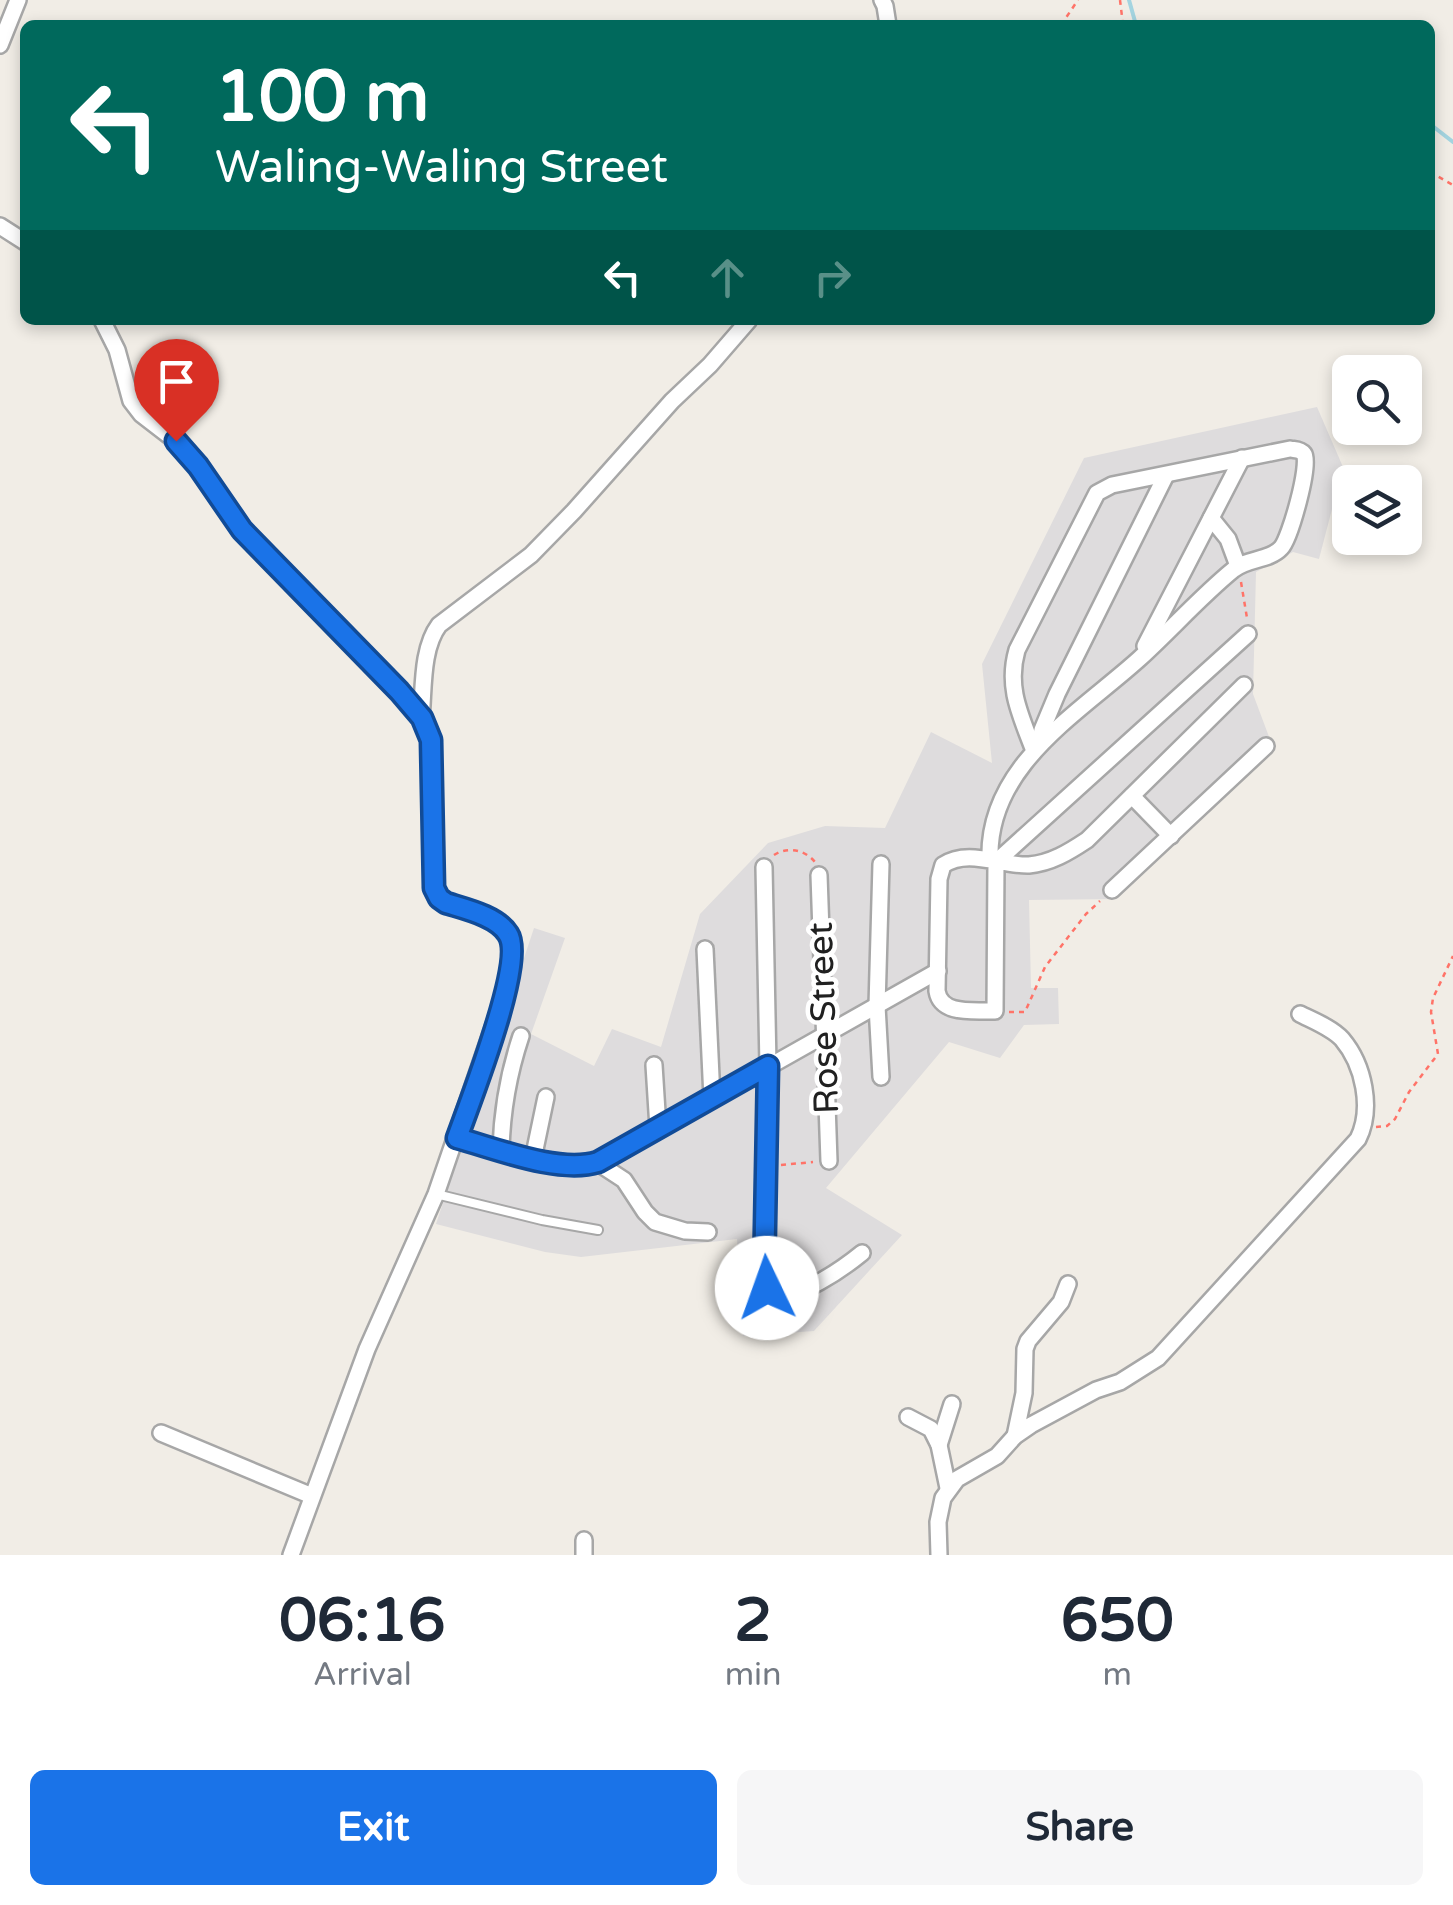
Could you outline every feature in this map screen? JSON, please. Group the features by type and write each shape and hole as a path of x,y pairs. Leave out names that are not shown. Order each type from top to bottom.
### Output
{"street":[{"path":"0,45 18,0"},
{"path":"105,325 112,335 131,401 141,414 176,441 242,530 422,718 431,740 433,764 434,888 446,903 496,922 509,935 512,946 508,984 457,1138 367,1349 291,1555"},
{"path":"422,718 428,652 434,631 531,555 745,325"},
{"path":"1037,748 1017,706 1012,667 1017,650 1098,493 1112,484 1290,449 1302,452 1306,460 1293,524 1284,546 1238,566 1037,748 1014,776 996,811 992,830 993,860 995,1011 943,1006 938,1000 939,879 943,865 953,860 993,860 1038,864 1069,852 1088,840 1244,685"},
{"path":"1139,659 1242,458"},
{"path":"1037,748 1057,694 1166,475"},
{"path":"1210,518 1228,539 1238,566"},
{"path":"993,860 1248,634"},
{"path":"1112,890 1266,746"},
{"path":"1132,796 1170,836"},
{"path":"881,864 877,1006 881,1077"},
{"path":"764,868 768,1066 764,1279 774,1294 809,1288 862,1253"},
{"name":"Rose Street","path":"819,875 829,1161"},
{"path":"705,949 712,1098"},
{"path":"457,1138 571,1167 598,1162 938,971"},
{"path":"938,1555 938,1522 948,1488 997,1456 1015,1436 1158,1358 1350,1149 1364,1126 1366,1096 1359,1071 1340,1037 1300,1014"},
{"path":"501,1150 504,1093 521,1036"},
{"path":"654,1066 658,1128"},
{"path":"532,1158 546,1097"},
{"path":"598,1162 624,1180 655,1222 685,1231 708,1232"},
{"path":"1015,1436 1024,1393 1028,1341 1061,1302 1068,1284"},
{"path":"940,1445 952,1404"},
{"path":"908,1417 931,1429 940,1445 948,1488"},
{"path":"162,1432 312,1496"}],"lane":[{"path":"436,1194 598,1230"}],"path":[{"path":"764,868 778,852 793,850 805,852 814,860 819,875"},
{"path":"995,1011 1025,1012 1045,967 1086,914 1112,890"},
{"path":"1364,1126 1387,1126 1395,1119 1409,1092 1435,1060 1438,1054 1431,1012 1433,998 1453,956"},
{"path":"768,1166 829,1161"}],"shaded area":[{"path":"1317,407 1342,465 1332,465 1332,509 1319,559 1293,552 1256,572 1253,694 1274,750 1117,899 1029,900 1031,988 1058,988 1059,1024 1024,1025 1000,1058 949,1042 826,1188 902,1235 814,1331 743,1336 737,1239 581,1257 545,1252 436,1224 534,928 565,938 531,1034 594,1066 612,1029 661,1047 700,914 768,843 825,826 885,828 931,732 992,763 982,664 1084,458"}],"waterway":[{"path":"1129,0 1135,20"},
{"path":"1435,128 1453,142"}],"route":[{"path":"176,441 242,530 399,691 422,718 431,740 434,888 446,903 496,922 509,935 512,946 508,984 457,1138 555,1165 586,1166 768,1066 764,1279 767,1288"}]}
